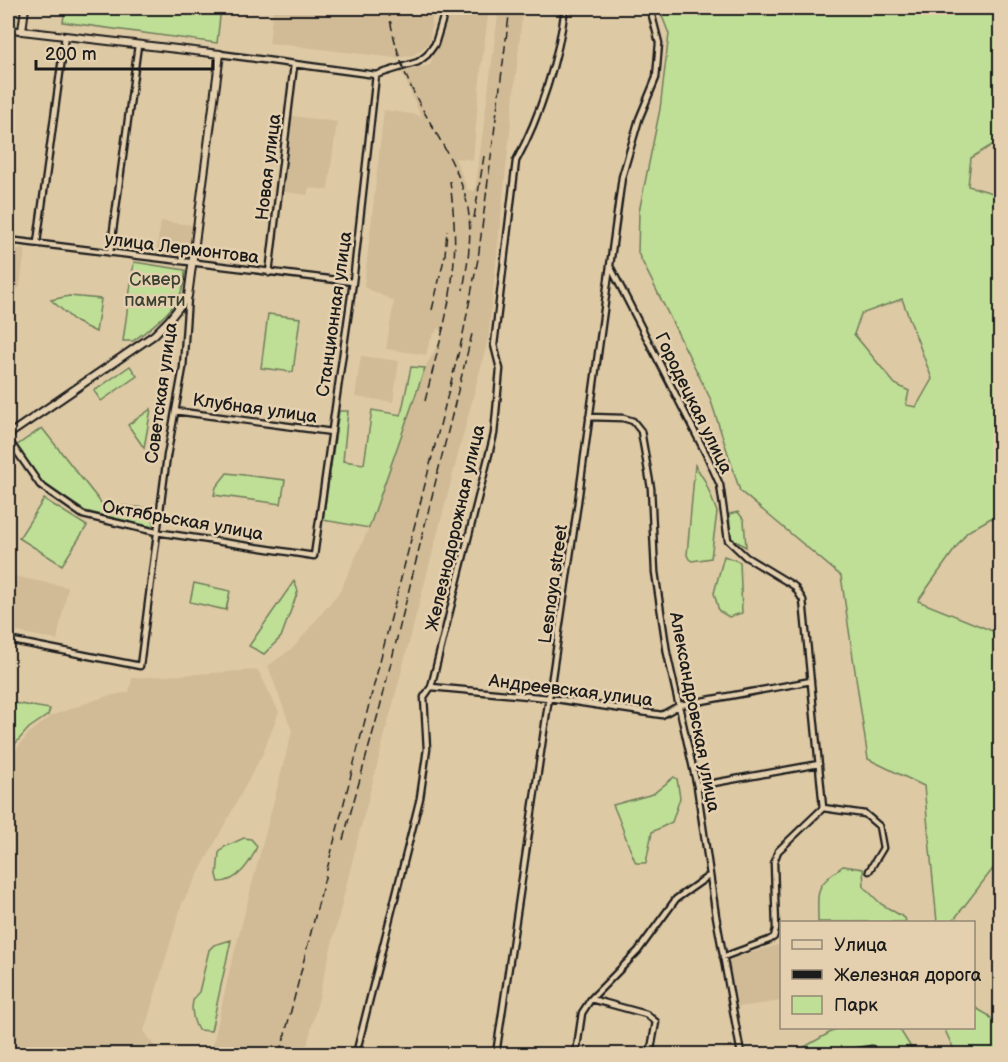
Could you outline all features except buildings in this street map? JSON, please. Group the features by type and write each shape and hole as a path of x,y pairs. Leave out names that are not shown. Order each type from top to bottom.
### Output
{"street":[{"path":"22,31 25,8"},
{"path":"8,29 376,75 418,62 427,55 435,44 446,8"},
{"name":"Железнодорожная улица","path":"356,1054 420,798 427,749 424,697 431,687 494,435 500,369 494,345 516,161 530,137 561,38 565,8"},
{"name":"Lesnaya street","path":"495,1054 549,698 622,177 639,119 656,78 659,43 650,8"},
{"path":"37,243 65,36"},
{"path":"110,253 138,45"},
{"name":"Советская улица","path":"8,640 140,666 155,559 156,532 184,364 188,296 220,54"},
{"name":"Новая улица","path":"269,273 294,65"},
{"name":"Станционная улица","path":"314,556 353,282 376,75"},
{"name":"улица Лермонтова","path":"8,240 353,282"},
{"name":"Городецкая улица","path":"610,266 720,485 728,540 746,557 800,592 803,600 824,808"},
{"path":"8,437 154,335 188,296"},
{"name":"Клубная улица","path":"176,411 332,432"},
{"name":"Александровская улица","path":"589,417 623,418 633,421 641,431 651,488 658,595 667,653 697,786 723,957 741,1054"},
{"name":"Октябрьская улица","path":"8,437 40,485 83,515 156,532 314,556"},
{"name":"Андреевская улица","path":"431,687 549,698 663,715 680,705 811,681"},
{"path":"697,786 819,764"},
{"path":"723,957 774,937 776,928 774,862 778,851 824,808 865,814 879,826 883,848 869,871"},
{"path":"576,1054 582,1013 591,999 638,951 676,899 710,874"},
{"path":"591,999 646,1014 656,1022 650,1054"},
{"path":"837,1054 872,1049"}],"shaded area":[{"path":"273,8 433,8 430,40 414,55 396,58 269,43"},
{"path":"450,8 489,9 473,160 455,158 468,190 475,191 499,8 523,8 488,340 359,834 305,1054 211,1054 229,973 292,731 268,666 294,647 340,591 369,528 425,368 445,331 438,328 429,343 426,355 386,349 394,301 364,287 384,110 418,115 422,119 402,72 430,65"},
{"path":"292,116 337,122 328,190 309,188 307,195 284,192"},
{"path":"161,221 192,225 188,259 156,254"},
{"path":"8,248 25,250 20,287 8,296"},
{"path":"361,356 399,361 393,402 355,397"},
{"path":"8,575 68,587 57,640 8,630"},
{"path":"258,670 279,712 263,753 182,904 144,1031 160,1054 8,1054 8,750 14,752 30,732 53,715 104,697 129,692 132,678"},
{"path":"780,944 780,1001 738,1007 727,960"}],"green space":[{"path":"65,8 221,8 217,43 63,22"},
{"path":"659,8 1000,8 1000,140 971,158 968,186 1000,195 1000,524 991,518 967,532 918,601 1000,634 1000,870 995,866 953,921 937,921 924,786 868,759 841,576 740,491 710,398 638,253 639,212 660,109 669,34","holes":["902,299 932,379 916,407 906,405 909,391 895,384 854,334 861,314"]},
{"name":"Сквер памяти","path":"134,262 185,270 184,282 176,302 161,319 133,341 123,341"},
{"path":"69,296 101,299 96,332 76,322 51,300"},
{"path":"268,314 300,318 293,372 261,368"},
{"path":"130,366 137,376 101,401 94,391"},
{"path":"411,367 425,368 369,528 323,520 339,411 348,411 343,461 364,464 372,410 401,415"},
{"path":"151,409 144,448 128,425"},
{"path":"42,428 102,504 146,508 154,517 153,527 85,511 42,483 16,446"},
{"path":"695,465 705,481 717,512 711,558 692,561 687,555"},
{"path":"227,473 285,480 281,504 214,495 216,487"},
{"path":"44,499 87,526 62,565 19,538"},
{"path":"738,512 744,520 746,547 731,538 729,514"},
{"path":"724,556 740,562 742,613 729,617 719,611 714,593"},
{"path":"294,581 298,591 281,637 264,654 249,646"},
{"path":"194,583 230,591 226,610 190,602"},
{"path":"8,702 50,709 48,715 29,728 14,745 8,743"},
{"path":"674,777 677,779 680,798 672,822 652,832 646,863 636,863 613,805 653,794"},
{"path":"244,838 251,839 257,846 251,858 238,875 219,882 217,875 219,853 224,847"},
{"path":"843,866 863,869 864,887 881,904 905,918 906,921 818,921 818,895 822,884"},
{"path":"231,940 211,1031 198,1030 192,1005 199,992 209,950 214,945"},
{"path":"975,1008 988,1015 1000,1028 1000,1054 956,1054 944,1029 975,1029"},
{"path":"836,1029 900,1029 915,1054 792,1054"}],"railway":[{"path":"388,8 395,43 407,77 452,162 467,203 470,236 463,290"},
{"path":"280,1054 462,339 478,259 510,8"},
{"path":"474,218 484,156"},
{"path":"425,401 450,296 455,250 450,181"},
{"path":"432,310 445,255 447,230"},
{"path":"343,840 380,707 472,334"}]}
